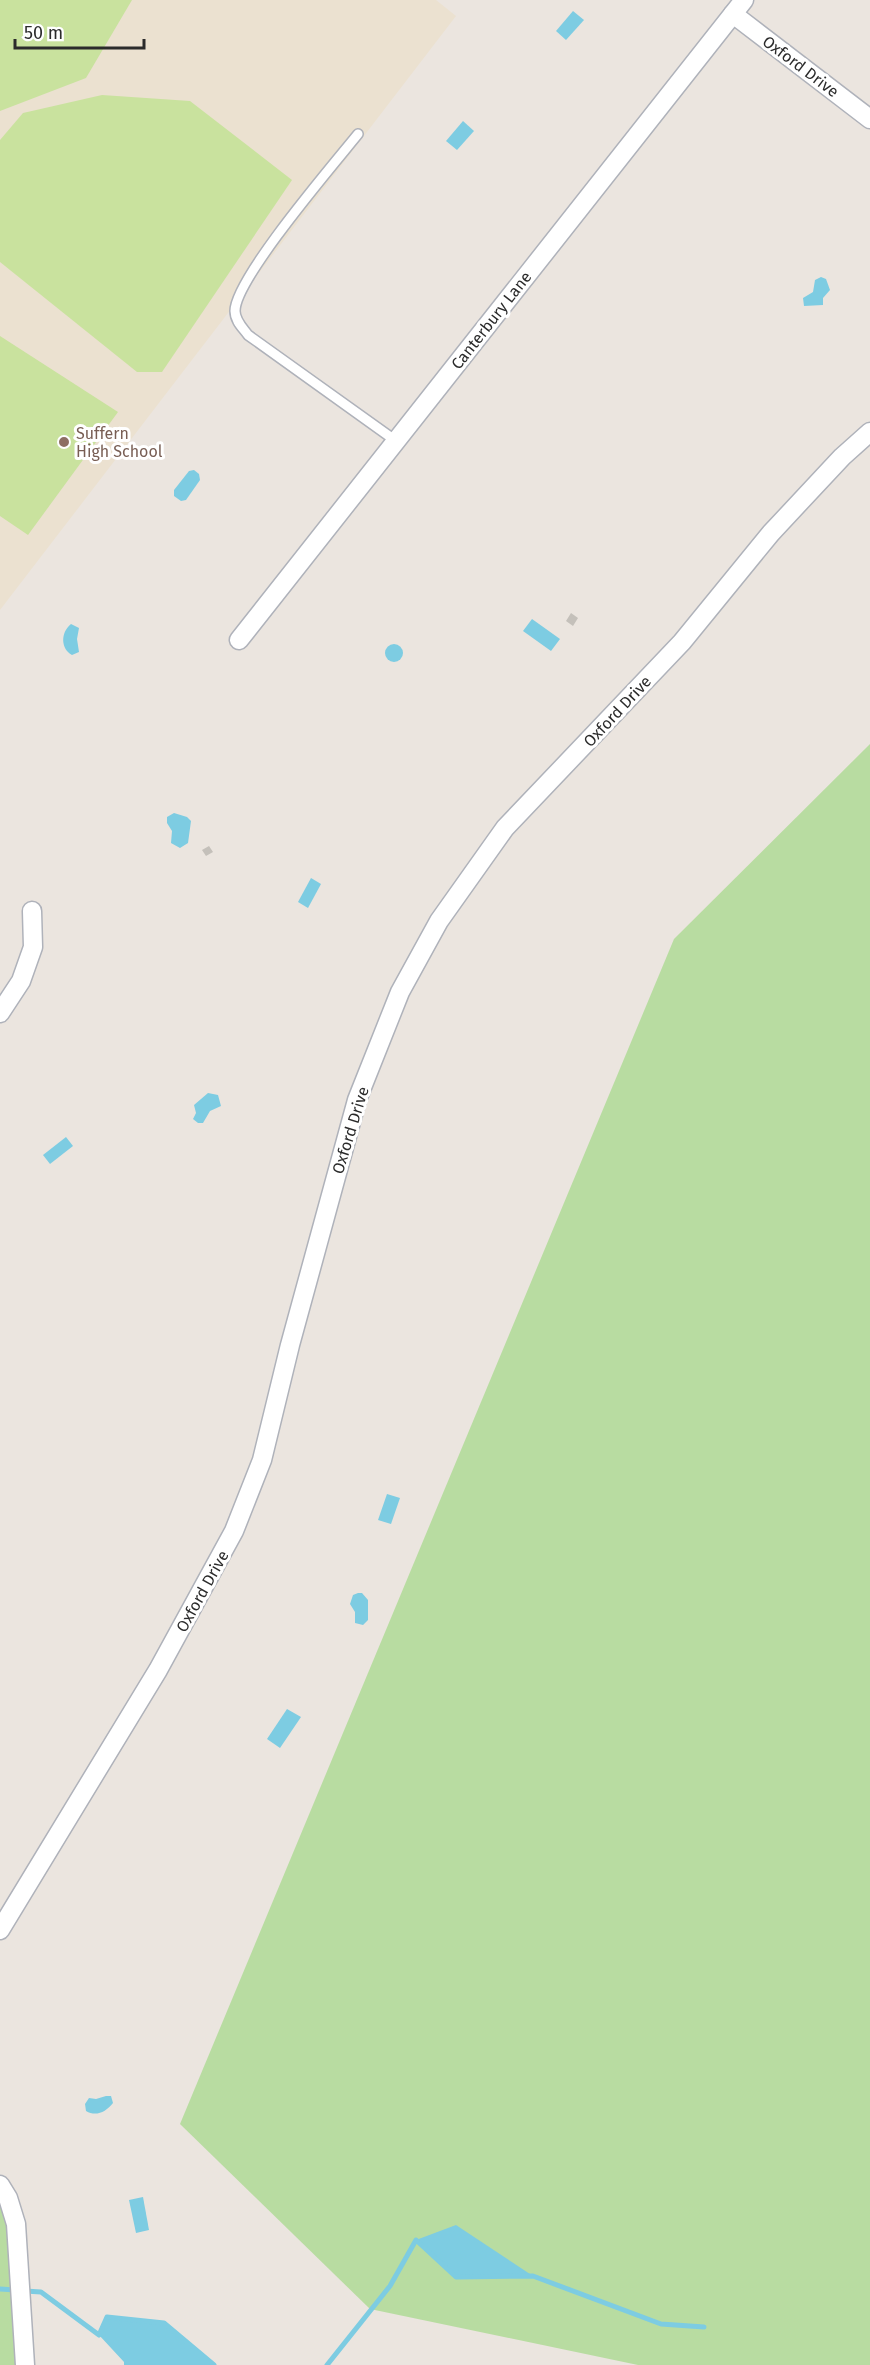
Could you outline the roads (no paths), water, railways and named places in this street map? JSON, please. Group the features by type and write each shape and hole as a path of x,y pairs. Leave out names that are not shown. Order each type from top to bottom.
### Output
{"street":[{"name":"Oxford Drive","path":"738,7 870,119"},
{"name":"Canterbury Lane","path":"239,640 738,7"},
{"name":"Oxford Drive","path":"0,1930 158,1670 234,1531 262,1460 290,1345 357,1100 400,992 439,921 505,828 682,642 771,533 842,457 870,432"},
{"path":"0,1013 21,981 33,947 32,911"},
{"path":"0,2185 8,2198 16,2224 25,2365"}],"lane":[{"path":"358,134 254,266 239,293 235,314 248,335 396,441"}],"water":[{"path":"573,11 584,20 566,40 556,31"},
{"path":"463,121 474,131 457,150 446,141"},
{"path":"821,277 826,279 830,290 823,298 823,305 804,306 803,298 813,292 815,280"},
{"path":"194,470 199,474 200,480 186,500 181,501 174,496 174,490 189,471"},
{"path":"532,619 560,639 551,651 523,631"},
{"path":"71,624 79,628 77,639 79,652 72,655 66,649 63,641 65,632"},
{"path":"390,644 398,644 403,649 401,660 390,662 385,657 385,649"},
{"path":"174,813 187,817 191,821 188,843 180,848 171,843 172,831 167,823 167,817"},
{"path":"311,878 321,884 308,908 298,902"},
{"path":"208,1093 218,1095 221,1106 210,1111 203,1123 198,1123 193,1119 196,1113 194,1105"},
{"path":"66,1137 73,1146 50,1164 43,1155"},
{"path":"387,1494 400,1498 391,1524 378,1520"},
{"path":"362,1593 368,1600 368,1620 363,1625 355,1623 355,1612 350,1604 353,1595"},
{"path":"287,1709 301,1717 280,1748 267,1739"},
{"path":"111,2096 113,2103 107,2109 101,2113 86,2111 85,2104 89,2098 96,2099"},
{"path":"143,2197 149,2230 136,2233 129,2200"},
{"path":"456,2225 533,2276 456,2277 416,2240"},
{"path":"107,2317 164,2323 214,2365 124,2365 124,2362 99,2335"}],"waterway":[{"path":"327,2365 390,2286 416,2240 456,2277 533,2276 661,2324 704,2327"},
{"path":"0,2289 16,2290"},
{"path":"25,2291 41,2292 99,2335 107,2317 164,2323 214,2365"}],"place":[{"name":"Suffern High School","path":"64,442"}]}
